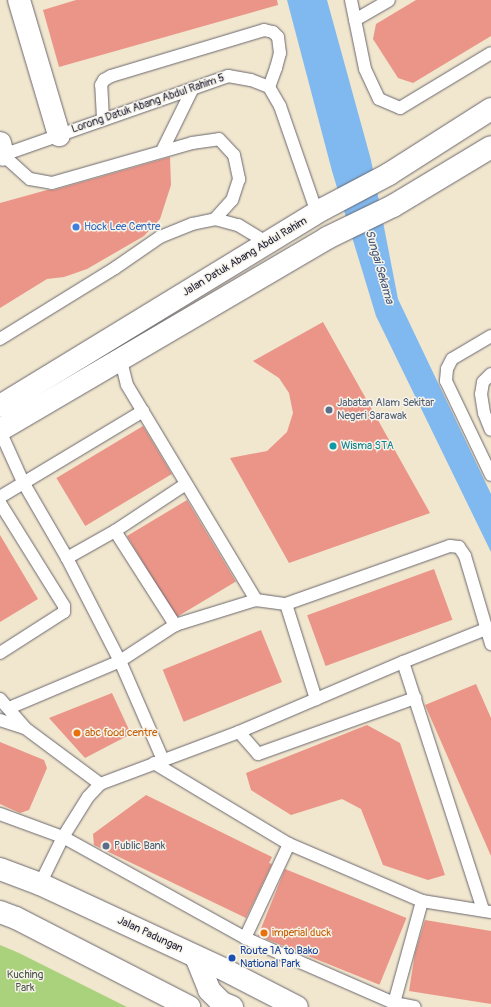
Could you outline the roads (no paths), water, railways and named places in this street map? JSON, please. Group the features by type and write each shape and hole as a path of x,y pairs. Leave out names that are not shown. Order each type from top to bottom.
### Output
{"street":[{"name":"Lorong Datuk Abang Abdul Rahim 5","path":"22,1 59,135"},
{"name":"Jalan Datuk Abang Abdul Rahim","path":"0,406 320,211 389,174 491,109"},
{"path":"0,430 327,238 392,206 491,147"},
{"name":"Jalan Padungan","path":"0,869 40,884 196,957 297,1007"},
{"path":"0,912 16,918 189,1007"},
{"path":"196,957 209,990 219,1000 232,1007"}],"lane":[{"path":"351,0 366,69 379,99 400,108 491,53"},
{"path":"355,20 389,0"},
{"path":"103,119 101,85 104,80 111,76 264,30 273,32 278,37 280,53 269,87 280,106 320,211"},
{"name":"Lorong Datuk Abang Abdul Rahim 5","path":"1,151 59,135 228,76 251,80 269,87"},
{"path":"162,151 193,88"},
{"path":"1,151 30,179 52,183 192,143 219,139 234,156 239,179 232,200 215,219"},
{"path":"0,339 115,268 160,237 192,224 215,219 238,226 268,243"},
{"path":"491,336 452,359 447,370 446,381 491,475"},
{"path":"122,358 127,385 256,600"},
{"path":"491,374 483,382 481,394 484,413 491,430"},
{"path":"0,497 143,411"},
{"path":"0,430 23,482 67,558 120,661 159,761 289,844 422,901 487,911 403,662"},
{"path":"67,558 114,531 186,484"},
{"path":"0,503 64,606 64,612 0,653"},
{"path":"114,531 175,625"},
{"path":"100,784 26,728 4,704 120,661 175,625 256,600 286,604 450,546 459,547 465,556 491,644"},
{"path":"286,604 316,699"},
{"path":"40,884 63,837 88,797 100,784 239,732 403,662 486,629"},
{"path":"239,732 258,754 415,698"},
{"path":"0,720 26,728"},
{"path":"0,814 63,837 245,938 394,1003 415,1007"},
{"path":"245,938 289,844"},
{"path":"394,1003 422,901"}],"water":[{"name":"Sungai Sekama","path":"287,0 327,0 371,160 398,299 491,494 491,552 376,316 332,171"}],"place":[{"name":"Hock Lee Centre","path":"76,227"},
{"name":"Jabatan Alam Sekitar Negeri Sarawak","path":"329,410"},
{"name":"Wisma STA","path":"333,446"},
{"name":"abc food centre","path":"77,733"},
{"name":"Public Bank","path":"106,846"},
{"name":"imperial duck","path":"264,933"},
{"name":"Route 1A to Bako National Park","path":"232,958"}],"park label":[{"name":"Kuching Park","path":"25,982"}]}
